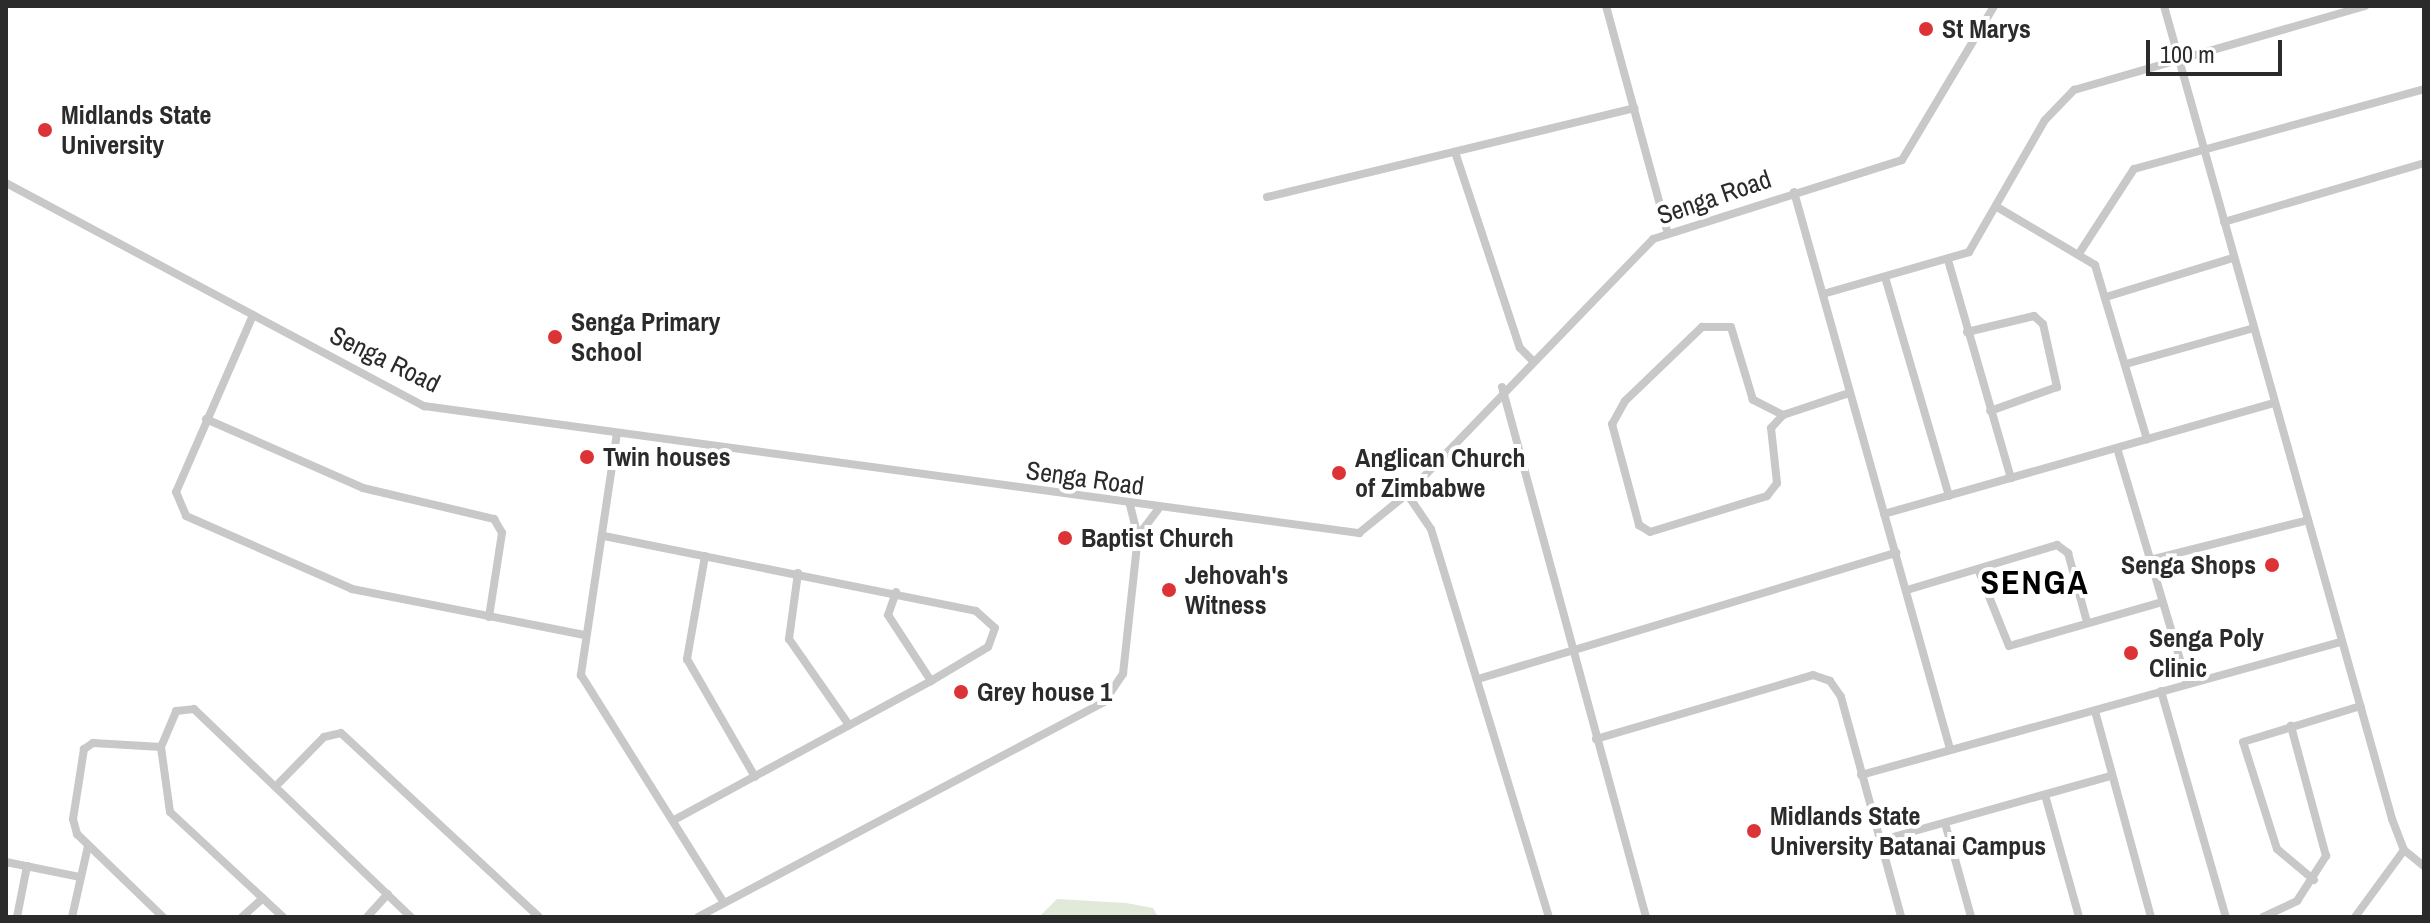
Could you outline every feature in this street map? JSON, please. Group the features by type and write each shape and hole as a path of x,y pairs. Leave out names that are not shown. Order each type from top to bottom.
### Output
{"street":[{"path":"1606,6 1667,230"},
{"name":"Senga Road","path":"6,183 424,406 1158,509 1359,533 1407,494 1502,387 1667,230 1902,160 1994,6"},
{"path":"2164,6 2274,403 2404,850 2424,866"},
{"path":"1823,294 1969,252 2058,101 2178,57 2365,6"},
{"path":"2080,252 2130,172 2424,89"},
{"path":"1267,197 1456,155 1634,108"},
{"path":"1456,155 1520,348 1532,360"},
{"path":"2224,222 2424,163"},
{"path":"1794,192 1950,749"},
{"path":"1997,207 2080,252 2095,265 2147,439"},
{"path":"2106,297 2233,258"},
{"path":"1948,260 2011,478"},
{"path":"1885,277 1949,496"},
{"path":"253,315 176,492 186,516 352,589 585,635"},
{"path":"1967,332 2034,316 2043,324 2057,387 1990,411"},
{"path":"1783,415 1753,400 1731,327 1702,327 1625,401 1612,424 1639,525 1657,531 1773,492 1767,438 1783,415 1849,393"},
{"path":"2126,364 2254,328"},
{"path":"1502,387 1571,652 1646,917"},
{"path":"1884,514 2274,403"},
{"path":"206,419 363,488 494,519 502,533 489,617"},
{"path":"617,433 604,536 585,635 583,681 676,819 724,903"},
{"path":"2117,448 2187,683"},
{"path":"1407,494 1431,529 1549,917"},
{"path":"698,917 1104,702 1123,674 1138,536 1130,505"},
{"path":"1138,536 1158,509"},
{"path":"2150,560 2308,520"},
{"path":"604,536 896,592 976,611 995,628 988,647 676,819"},
{"path":"1907,590 2062,547 2087,622"},
{"path":"1478,679 1896,553"},
{"path":"705,556 687,659 755,777"},
{"path":"1978,569 2005,644 2162,602"},
{"path":"798,573 789,639 849,725"},
{"path":"896,592 888,615 931,681"},
{"path":"1861,775 2342,642"},
{"path":"1596,739 1821,676 1841,697 1901,917"},
{"path":"2161,691 2226,917"},
{"path":"283,917 170,812 161,747 176,711 187,706 279,783 411,917"},
{"path":"2314,880 2277,849 2243,746 2291,726 2361,706"},
{"path":"2095,711 2151,917"},
{"path":"2263,917 2291,906 2314,880 2327,852 2291,726"},
{"path":"279,783 324,737 341,733 539,917"},
{"path":"161,747 93,743 84,749 73,819 88,846 163,917"},
{"path":"1879,841 2111,776"},
{"path":"2045,795 2076,916"},
{"path":"1945,823 1971,917"},
{"path":"72,917 88,846"},
{"path":"2355,917 2404,850"},
{"path":"6,862 80,877"},
{"path":"17,917 27,866"},
{"path":"367,917 388,894"},
{"path":"242,917 263,898"}],"green space":[{"path":"1057,899 1126,903 1153,908 1158,917 1039,917"}],"place":[{"name":"St Marys","path":"1926,29"},
{"name":"Midlands State University","path":"45,130"},
{"name":"Senga Primary School","path":"555,337"},
{"name":"Twin houses","path":"587,457"},
{"name":"Anglican Church of Zimbabwe","path":"1339,473"},
{"name":"Baptist Church","path":"1065,538"},
{"name":"Senga Shops","path":"2272,565"},
{"name":"Jehovah's Witness","path":"1169,590"},
{"name":"Senga Poly Clinic","path":"2131,653"},
{"name":"Grey house 1","path":"961,692"},
{"name":"Midlands State University Batanai Campus","path":"1754,831"}],"district":[{"name":"SENGA","path":"2035,583"}]}
